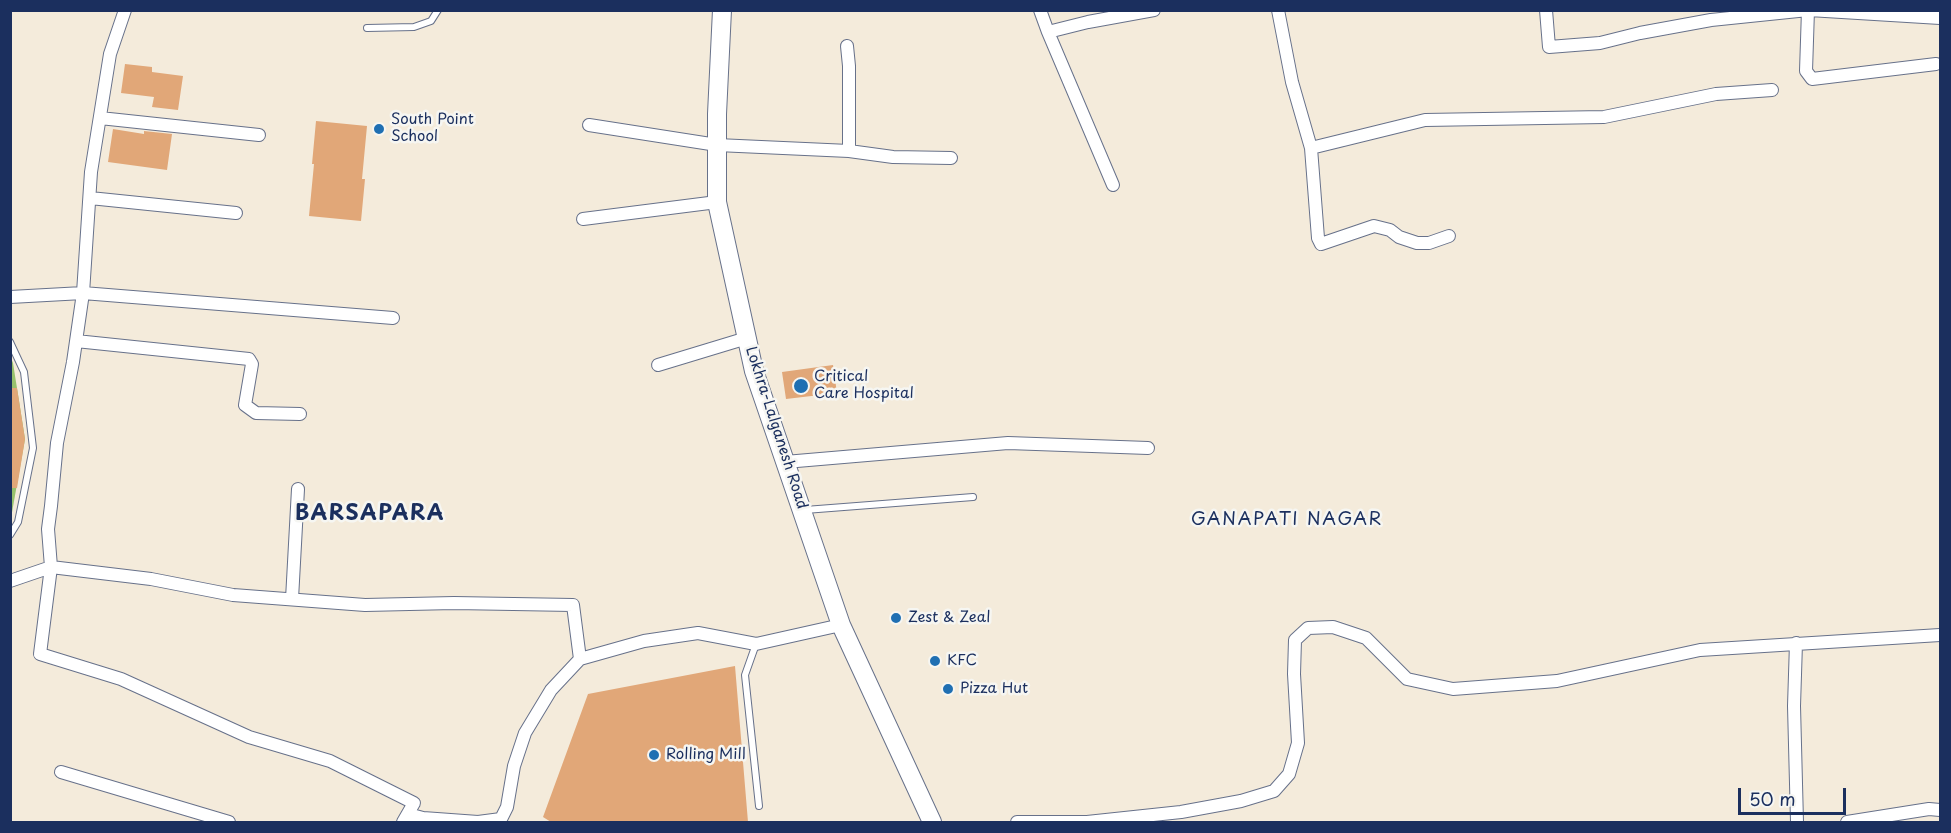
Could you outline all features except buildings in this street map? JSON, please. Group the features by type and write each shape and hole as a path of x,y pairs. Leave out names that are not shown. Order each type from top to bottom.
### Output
{"main road":[{"name":"Lokhra-Lalganesh Road","path":"722,10 717,202 754,371 841,625 932,822"}],"street":[{"path":"125,10 111,49 91,172 83,293 55,464 48,529 51,567 40,654 121,679 249,737 330,761 414,802 405,818 478,822 503,821 514,766 525,733 551,690 580,659 644,641 698,633 756,644 841,625"},
{"path":"1040,10 1113,185"},
{"path":"1048,32 1154,10"},
{"path":"1278,10 1292,82 1311,148 1317,229 1321,244 1374,226 1390,230 1400,237 1417,243 1429,243 1449,236"},
{"path":"1546,10 1549,47 1600,43 1711,20 1808,10 1859,15 1941,18"},
{"path":"1808,10 1806,71 1812,79 1936,64"},
{"path":"847,46 849,151"},
{"path":"1311,148 1425,120 1604,117 1716,94 1772,90"},
{"path":"100,118 258,135"},
{"path":"590,125 717,146 849,151 893,157 951,158"},
{"path":"90,198 236,213"},
{"path":"583,219 717,202"},
{"path":"10,297 83,293 393,318"},
{"path":"658,365 747,338"},
{"path":"76,341 249,359 252,364 245,405 256,413 300,414"},
{"path":"785,462 1008,443 1148,448"},
{"path":"292,599 298,489"},
{"path":"10,581 51,567 151,579 233,595 365,605 454,603 573,605 580,659"},
{"path":"1017,822 1135,820 1241,801 1274,791 1289,774 1298,743 1294,675 1295,640 1308,628 1333,627 1366,638 1407,679 1453,689 1557,681 1700,650 1941,635"},
{"path":"1796,643 1794,706 1797,822"},
{"path":"61,772 230,822"},
{"path":"1847,822 1929,809 1941,810"}],"lane":[{"path":"367,28 414,27 431,21 438,10"},
{"path":"10,342 24,372 33,448 18,522 10,535"},
{"path":"802,510 973,497"},
{"path":"756,644 745,675 759,806"}],"green space":[{"path":"11,358 25,439 11,518"}],"place":[{"name":"South Point School","path":"379,129"},
{"name":"Critical Care Hospital","path":"801,386"},
{"name":"Zest & Zeal","path":"896,618"},
{"name":"KFC","path":"935,661"},
{"name":"Pizza Hut","path":"948,689"},
{"name":"Rolling Mill","path":"654,755"}],"district":[{"name":"BARSAPARA","path":"370,514"},
{"name":"GANAPATI NAGAR","path":"1287,520"}]}
